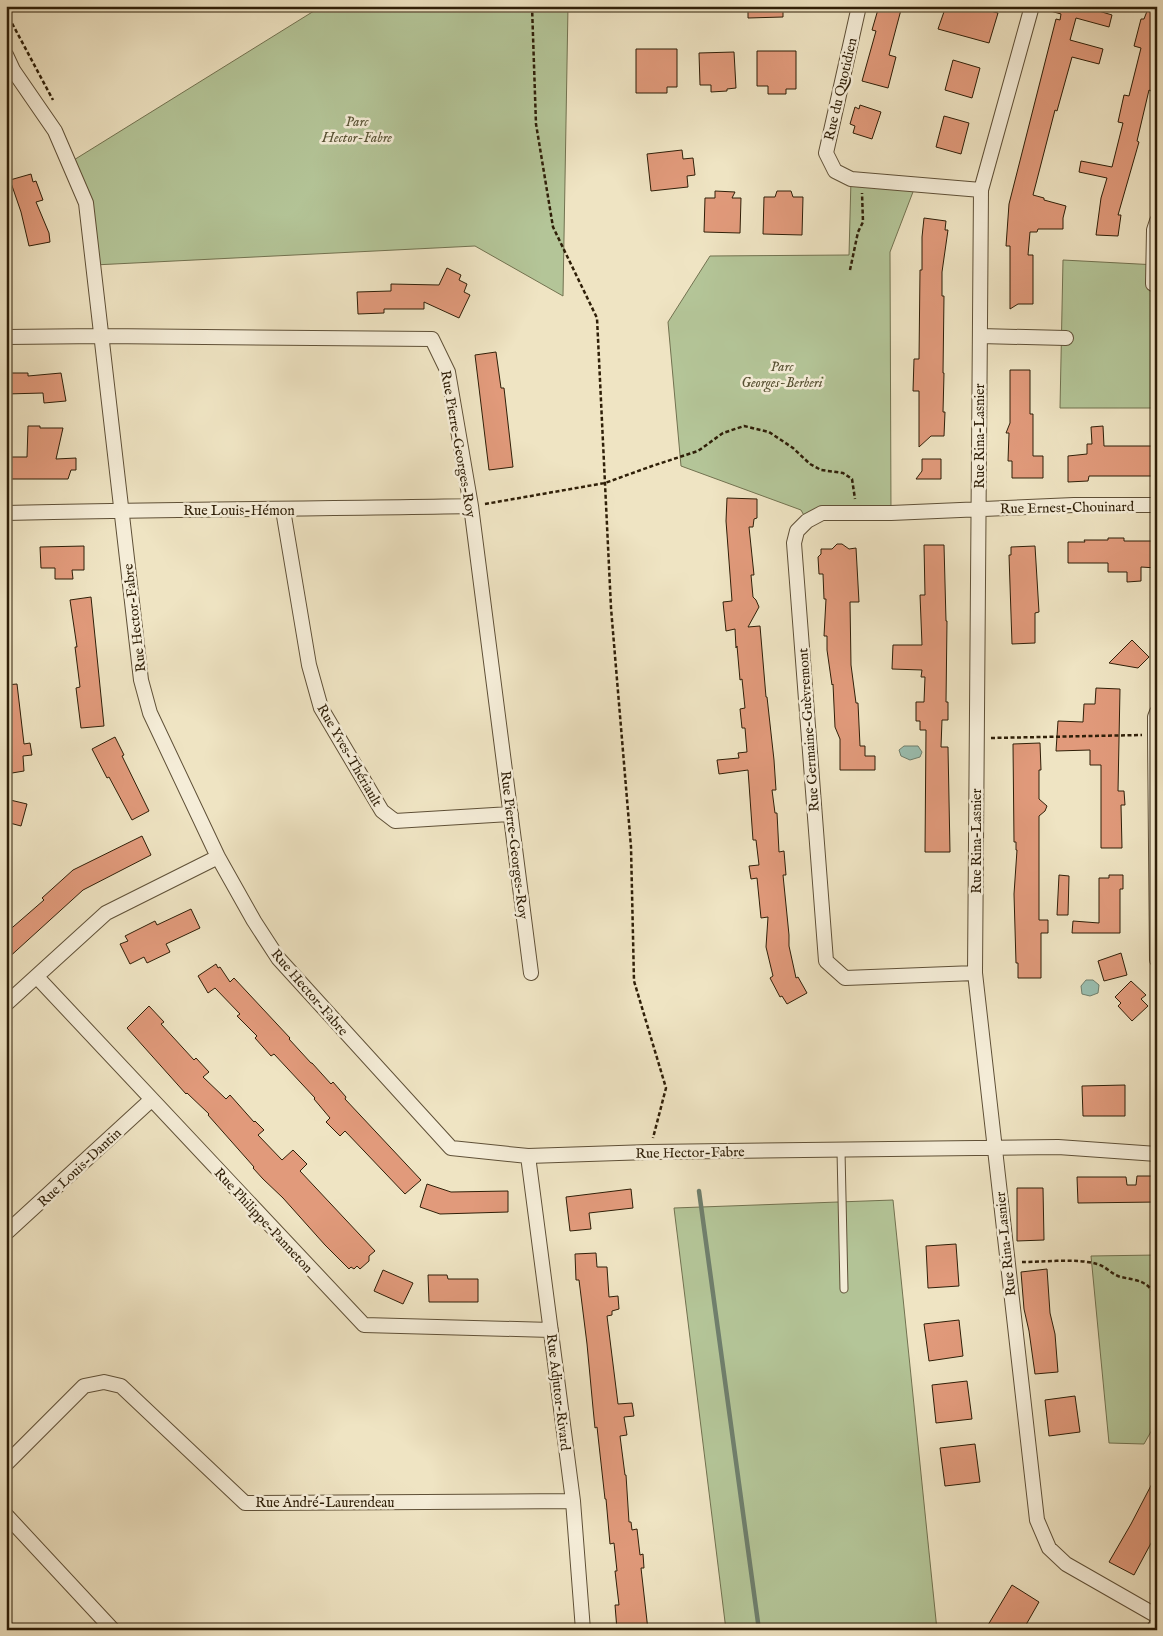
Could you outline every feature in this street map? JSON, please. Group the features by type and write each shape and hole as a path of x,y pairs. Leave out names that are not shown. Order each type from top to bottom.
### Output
{"street":[{"name":"Rue du Quotidien","path":"859,6 826,153 835,171 851,179 981,190"},
{"name":"Rue Rina-Lasnier","path":"1032,6 981,190 975,974 1037,1520 1049,1548 1066,1564 1157,1616"},
{"name":"Rue Hector-Fabre","path":"6,56 10,72 55,131 86,203 143,688 150,713 218,857 254,921 278,958 451,1148 528,1156 649,1152 1058,1147 1157,1154"},
{"path":"1153,284 1154,230 1157,221"},
{"path":"980,336 1066,338"},
{"name":"Rue Pierre-Georges-Roy","path":"6,337 432,339 448,372 471,506 531,973"},
{"name":"Rue Ernest-Chouinard","path":"978,509 1074,505 1157,505"},
{"name":"Rue Louis-Hémon","path":"6,513 471,506"},
{"name":"Rue Germaine-Guèvremont","path":"975,974 845,978 826,961 794,543 797,531 807,521 822,513 891,513 978,509"},
{"name":"Rue Yves-Thériault","path":"282,510 309,665 321,708 382,811 395,821 511,814"},
{"path":"1157,712 1155,717 1157,960"},
{"path":"6,1004 106,913 218,857"},
{"name":"Rue Philippe-Panneton","path":"37,977 364,1325 551,1330"},
{"name":"Rue Louis-Dantin","path":"6,1233 151,1100"},
{"name":"Rue Adjutor-Rivard","path":"528,1156 573,1500 583,1630"},
{"name":"Rue André-Laurendeau","path":"6,1464 84,1386 104,1382 122,1386 245,1502 573,1500"},
{"path":"6,1515 113,1630"},
{"path":"1153,1630 1157,1624"}],"lane":[{"path":"841,1151 844,1289"}],"path":[{"path":"532,6 536,124 553,227 597,318 611,608 631,847 634,981 666,1088 649,1152"},
{"path":"850,270 862,222 863,201 860,180"},
{"path":"471,506 605,484 698,451 723,433 744,426 769,432 792,448 810,464 821,470 843,473 852,479 857,512"},
{"path":"976,738 1155,734"},
{"path":"1007,1262 1086,1262 1096,1264 1104,1266 1119,1277 1133,1279 1146,1284 1157,1297"}],"green space":[{"name":"Parc Hector-Fabre","path":"322,6 568,6 563,296 475,246 94,265 86,203 69,163"},
{"name":"Parc Georges-Berberi","path":"851,179 916,184 890,252 891,513 807,521 801,510 681,466 668,322 710,256 849,255"},
{"path":"1063,260 1157,265 1157,408 1060,408"},
{"path":"893,1200 937,1630 726,1630 674,1208"},
{"path":"1157,1255 1157,1421 1144,1444 1109,1443 1091,1256"}],"shaded area":[{"path":"904,746 918,746 922,752 920,757 910,760 901,756 899,750"},
{"path":"1086,980 1093,980 1099,985 1098,993 1090,996 1082,994 1081,986"}],"building":[{"path":"748,6 783,6 783,17 748,18"},
{"path":"879,6 902,6 889,55 896,57 888,88 862,81 876,31 872,30"},
{"path":"946,6 972,6 998,13 989,43 938,29"},
{"path":"1047,6 1082,6 1112,15 1109,27 1076,18 1070,40 1103,49 1099,64 1072,57 1057,111 1055,110 1033,195 1066,206 1063,229 1038,229 1037,232 1030,232 1028,255 1033,255 1033,304 1018,304 1010,309 1010,246 1006,246 1009,204 1056,19 1060,20 1061,14 1047,10"},
{"path":"1149,6 1157,6 1157,70 1151,91 1149,90 1137,141 1139,142 1118,215 1121,215 1118,236 1096,235 1101,198 1107,178 1079,172 1081,161 1112,167 1123,123 1118,122 1124,95 1129,96 1141,48 1134,46 1141,19 1144,19"},
{"path":"636,49 677,49 677,87 667,87 667,93 636,93"},
{"path":"757,51 796,51 796,89 786,89 786,94 768,94 768,86 757,86"},
{"path":"734,52 736,88 727,89 727,91 711,92 711,85 700,85 699,53"},
{"path":"953,60 980,68 972,98 945,90"},
{"path":"860,105 881,112 872,139 853,133 855,126 850,124 855,107 859,109"},
{"path":"944,116 969,123 961,154 936,147"},
{"path":"682,150 683,159 693,158 695,175 687,176 688,187 651,191 647,154"},
{"path":"31,174 33,182 36,181 43,200 36,202 49,233 50,242 29,246 21,212 10,180"},
{"path":"715,191 735,192 732,198 741,198 740,233 704,232 705,198 715,198"},
{"path":"777,191 791,191 793,197 803,197 802,235 763,234 764,197 775,197"},
{"path":"924,218 946,221 945,230 948,230 942,272 942,296 944,296 943,412 945,412 944,436 931,436 919,447 919,391 913,391 914,359 919,359 920,270 922,270"},
{"path":"447,268 461,275 459,280 467,284 464,292 470,295 459,318 424,302 424,309 384,309 384,313 358,314 357,292 391,291 391,284 439,285"},
{"path":"496,352 501,388 504,388 513,467 489,470 475,355"},
{"path":"1010,370 1030,370 1030,414 1033,414 1033,456 1043,456 1043,478 1012,478 1012,461 1008,461 1009,433 1006,433 1010,423"},
{"path":"6,373 28,373 28,376 61,373 66,401 44,403 43,393 6,394"},
{"path":"28,426 63,428 56,459 76,458 76,470 71,470 68,479 6,479 6,457 27,457"},
{"path":"1103,426 1104,446 1157,446 1157,476 1089,476 1088,481 1068,482 1068,456 1087,454 1087,444 1092,444 1091,427"},
{"path":"922,459 941,459 941,479 916,479 922,471"},
{"path":"727,498 757,499 757,518 754,519 753,527 749,527 754,575 751,575 753,597 759,607 748,627 760,626 774,760 776,790 772,790 775,813 777,813 779,852 784,851 786,875 783,875 789,946 796,978 798,977 807,993 787,1004 782,996 780,997 770,978 773,976 766,947 768,917 761,918 757,878 751,879 749,866 759,865 756,840 753,840 748,770 719,774 717,760 739,758 738,753 747,752 745,728 742,728 740,709 745,708 735,629 726,631 723,602 732,601 726,521"},
{"path":"1108,538 1124,538 1124,541 1157,541 1157,568 1141,567 1141,581 1127,582 1127,572 1108,572 1108,563 1068,563 1068,542 1108,540"},
{"path":"837,544 842,544 849,549 856,548 859,602 850,602 851,665 856,703 858,703 860,746 865,746 865,756 875,756 875,770 840,770 840,739 835,727 833,684 827,650 827,636 824,636 826,599 824,599 823,574 819,574 818,557 821,554 821,549 832,549"},
{"path":"924,545 944,545 947,621 946,702 948,702 948,720 942,720 941,747 948,747 950,852 925,852 926,730 920,730 920,721 916,721 916,702 924,702 925,677 921,677 922,670 892,669 893,645 922,645 920,595 925,595"},
{"path":"84,546 84,570 72,570 73,579 55,579 55,568 41,568 40,547"},
{"path":"1035,546 1039,612 1035,613 1035,643 1012,644 1009,555 1011,555 1011,547"},
{"path":"91,597 104,726 81,728 76,688 80,687 75,647 77,647 70,600"},
{"path":"1132,640 1149,657 1138,668 1109,663"},
{"path":"17,684 24,744 30,743 32,755 23,756 24,771 6,774 6,685"},
{"path":"1096,688 1120,689 1118,791 1124,791 1125,805 1121,805 1122,848 1101,848 1101,765 1090,765 1090,750 1056,751 1058,721 1083,722 1084,704 1095,704"},
{"path":"115,737 124,755 122,756 149,811 132,820 92,749"},
{"path":"1040,743 1039,799 1047,806 1045,811 1039,816 1039,920 1048,920 1048,933 1041,933 1041,978 1018,978 1014,894 1017,850 1016,842 1014,842 1013,744"},
{"path":"6,799 27,804 21,826 6,822"},
{"path":"142,836 151,855 83,890 6,960 6,933 44,900 42,898 73,870"},
{"path":"1059,875 1069,876 1068,915 1057,915"},
{"path":"1109,875 1123,875 1123,889 1120,889 1120,933 1072,933 1073,921 1099,923 1099,878 1109,878"},
{"path":"191,909 200,928 166,944 170,952 147,963 144,957 130,964 120,944 128,941 125,936 155,921 157,925"},
{"path":"1121,953 1127,975 1104,981 1098,961"},
{"path":"216,964 230,982 234,978 311,1063 331,1084 333,1082 346,1097 345,1099 421,1180 405,1194 345,1131 340,1136 326,1122 330,1118 315,1098 274,1054 271,1056 255,1038 257,1036 237,1016 240,1014 215,988 208,993 198,976"},
{"path":"1131,981 1146,995 1141,999 1148,1006 1132,1021 1118,1006 1121,1003 1115,997"},
{"path":"149,1006 164,1022 161,1024 194,1060 196,1058 209,1072 203,1077 226,1099 230,1095 254,1122 264,1130 258,1135 282,1160 293,1150 307,1164 300,1171 375,1251 369,1256 369,1261 360,1269 357,1266 354,1269 351,1267 349,1269 325,1245 253,1168 209,1114 186,1094 127,1028"},
{"path":"1125,1085 1125,1116 1083,1116 1082,1086"},
{"path":"1137,1176 1157,1176 1157,1202 1078,1203 1077,1177 1126,1177 1127,1185 1136,1185"},
{"path":"427,1184 451,1192 508,1191 508,1212 440,1214 420,1207"},
{"path":"1017,1188 1043,1188 1044,1240 1017,1241"},
{"path":"631,1189 633,1208 589,1213 591,1229 570,1231 566,1197"},
{"path":"956,1244 959,1286 928,1288 926,1246"},
{"path":"596,1253 597,1267 607,1267 609,1297 618,1296 619,1309 612,1311 612,1315 607,1316 618,1404 632,1403 634,1416 624,1417 627,1435 620,1436 626,1475 629,1522 631,1522 632,1530 637,1529 640,1555 643,1554 644,1568 641,1568 648,1630 617,1630 615,1605 619,1605 614,1543 610,1544 579,1280 576,1280 575,1254"},
{"path":"1047,1269 1050,1313 1055,1334 1058,1372 1035,1374 1024,1309 1021,1272"},
{"path":"383,1270 413,1283 403,1304 374,1291"},
{"path":"428,1275 447,1275 448,1279 478,1279 478,1302 429,1302"},
{"path":"959,1320 963,1356 929,1361 924,1324"},
{"path":"967,1381 972,1419 936,1423 932,1385"},
{"path":"1075,1396 1080,1432 1049,1436 1045,1400"},
{"path":"975,1444 980,1482 945,1486 940,1448"},
{"path":"1157,1474 1157,1532 1134,1575 1109,1562"},
{"path":"1012,1585 1039,1602 1023,1630 985,1630"}],"waterway":[{"path":"699,1191 759,1630"}]}
